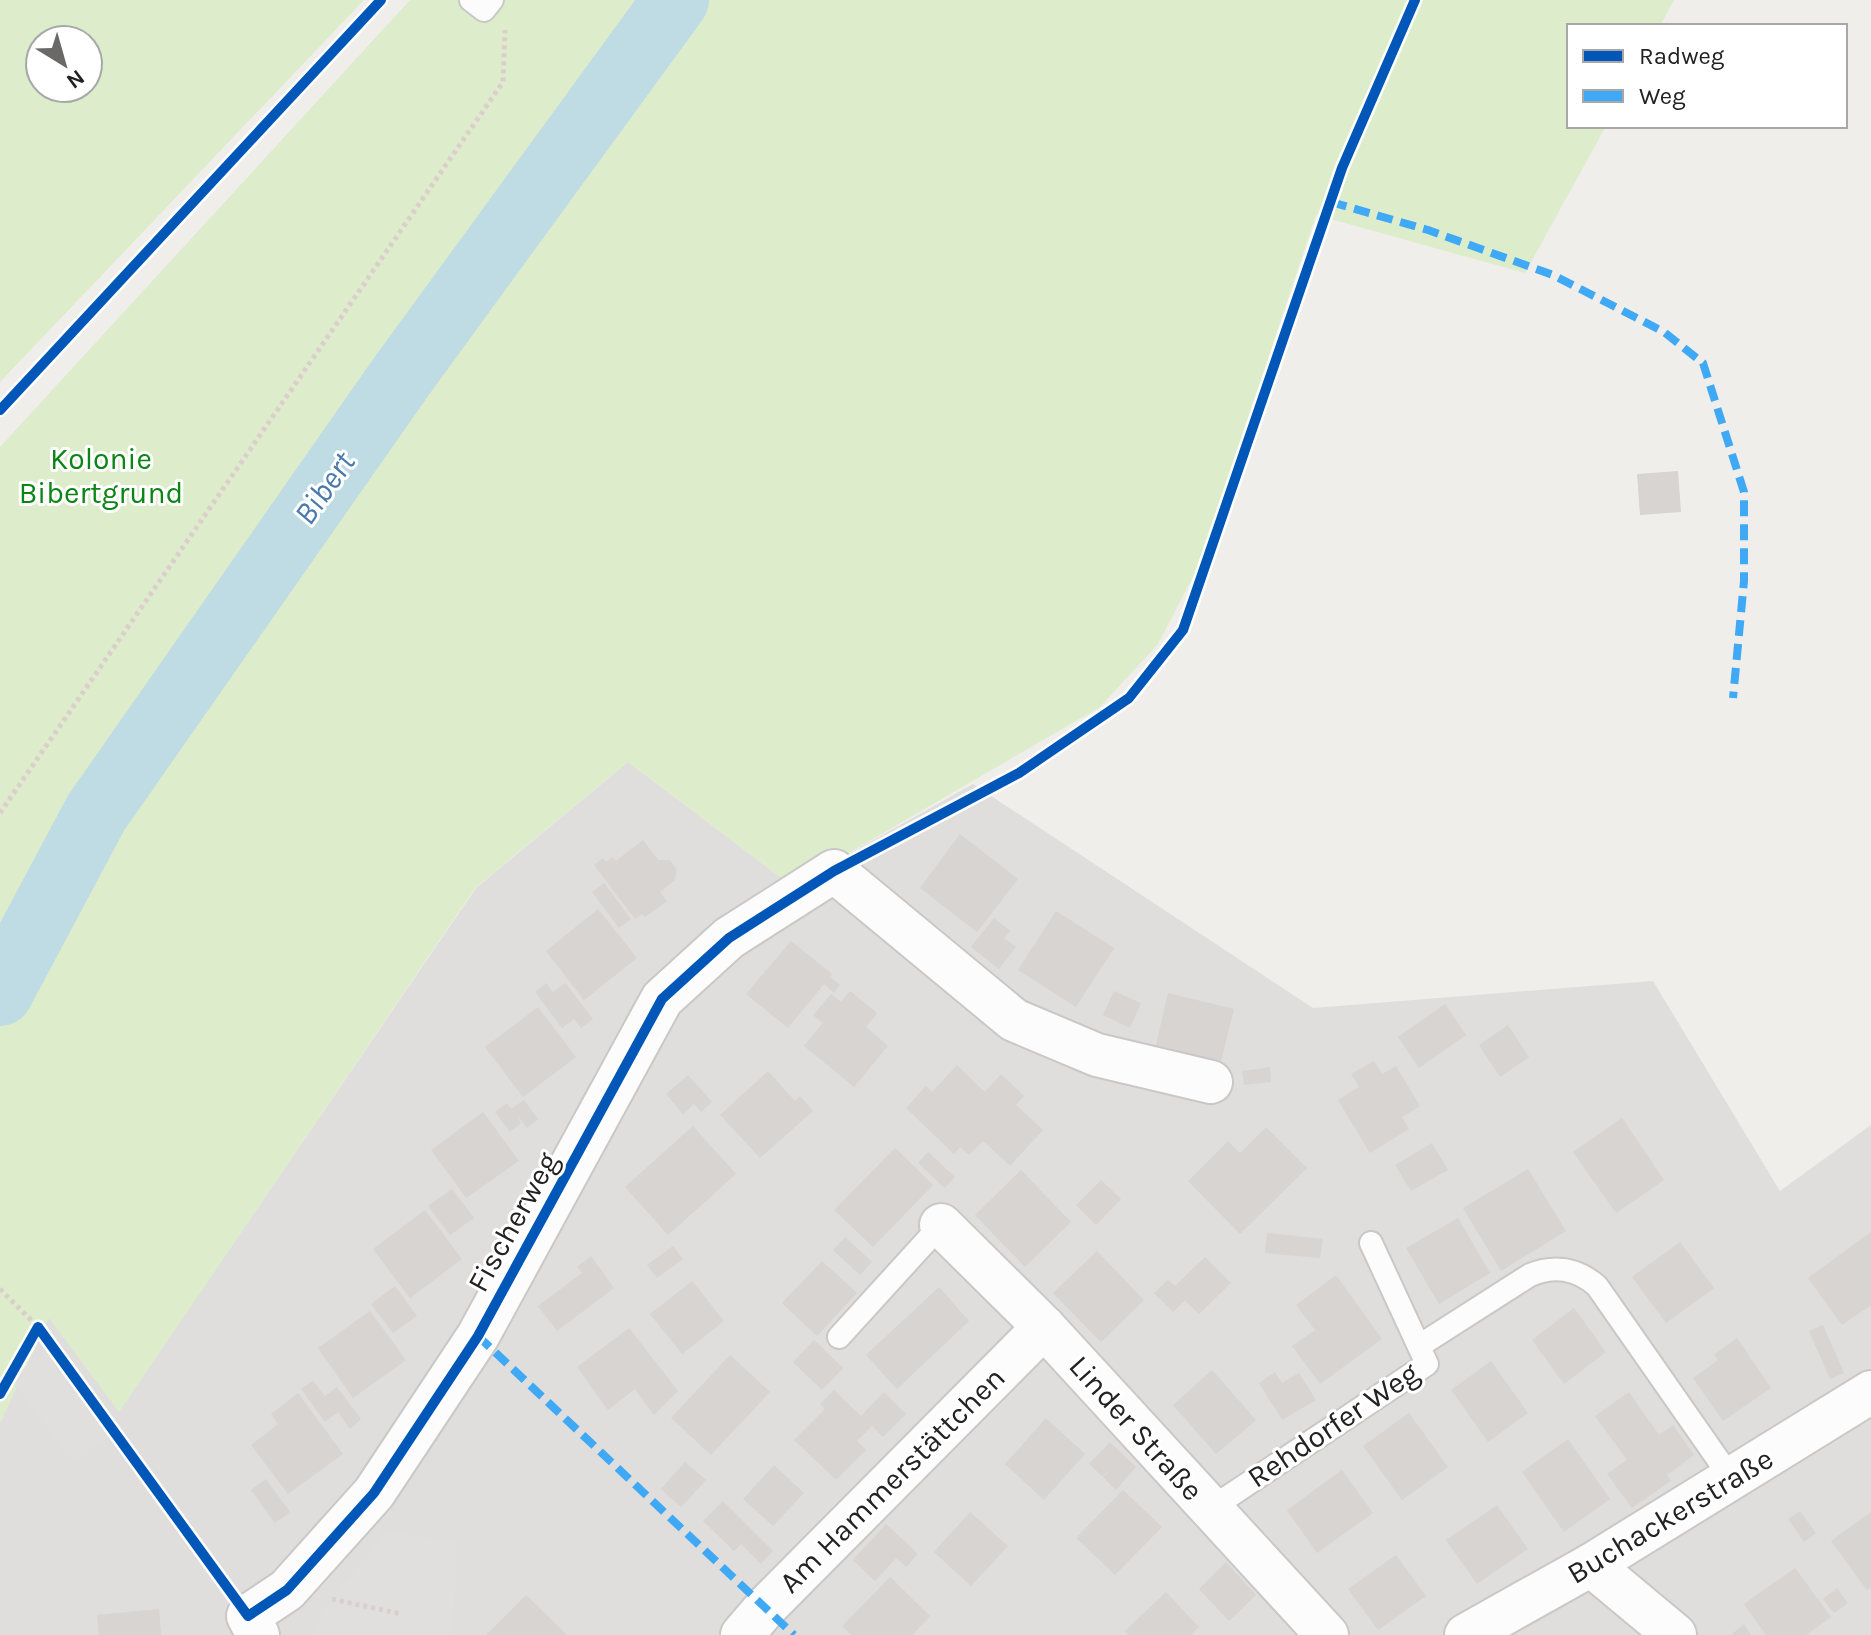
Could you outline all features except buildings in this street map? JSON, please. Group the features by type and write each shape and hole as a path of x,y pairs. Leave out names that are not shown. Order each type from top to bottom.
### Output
{"street":[{"name":"Fischerweg","path":"253,1626 374,1493 478,1336 662,999 729,938 834,871 1014,1020 1097,1055 1211,1082"},
{"name":"Linder Straße","path":"941,1225 1044,1327 1327,1635"},
{"name":"Am Hammerstättchen","path":"742,1635 766,1607 1044,1327"},
{"name":"Buchackerstraße","path":"1466,1635 1591,1565 1871,1392"},
{"path":"1591,1565 1675,1635"}],"lane":[{"path":"839,1337 941,1225"},
{"name":"Rehdorfer Weg","path":"1210,1509 1427,1364 1371,1243"},
{"path":"1419,1346 1530,1275 1545,1269 1572,1270 1597,1286 1731,1478"}],"path":[{"path":"0,813 503,82 505,29 483,3"},
{"path":"0,1289 38,1327"},
{"path":"287,1590 401,1614"}],"shaded area":[{"path":"628,762 792,886 973,784 1313,1008 1653,981 1780,1191 1871,1125 1871,1635 0,1635 0,1423 49,1317 119,1411 476,888"},
{"path":"46,1353 108,1437 73,1463 11,1379"},
{"path":"387,1531 457,1543 452,1635 314,1635 322,1610"}],"green space":[{"name":"Kolonie Bibertgrund","path":"0,0 364,0 0,382"},
{"path":"410,0 1674,0 1661,24 1567,24 1567,128 1605,128 1525,273 1316,215 1199,565 1158,644 1100,707 792,886 628,762 475,888 119,1412 49,1318 0,1423 0,447"}],"waterway":[{"name":"Bibert","path":"0,993 96,813 401,377 676,0"}],"marked path":[{"path":"1331,202 1428,230 1553,275 1664,332 1703,363 1744,492 1744,581 1733,698"},
{"path":"478,1336 794,1635"}],"cycle path":[{"path":"0,410 381,0"},
{"path":"0,1394 38,1327 248,1616 287,1590 374,1493 478,1336 662,999 729,938 834,871 1019,773 1129,698 1183,630 1342,168 1415,0"}]}
